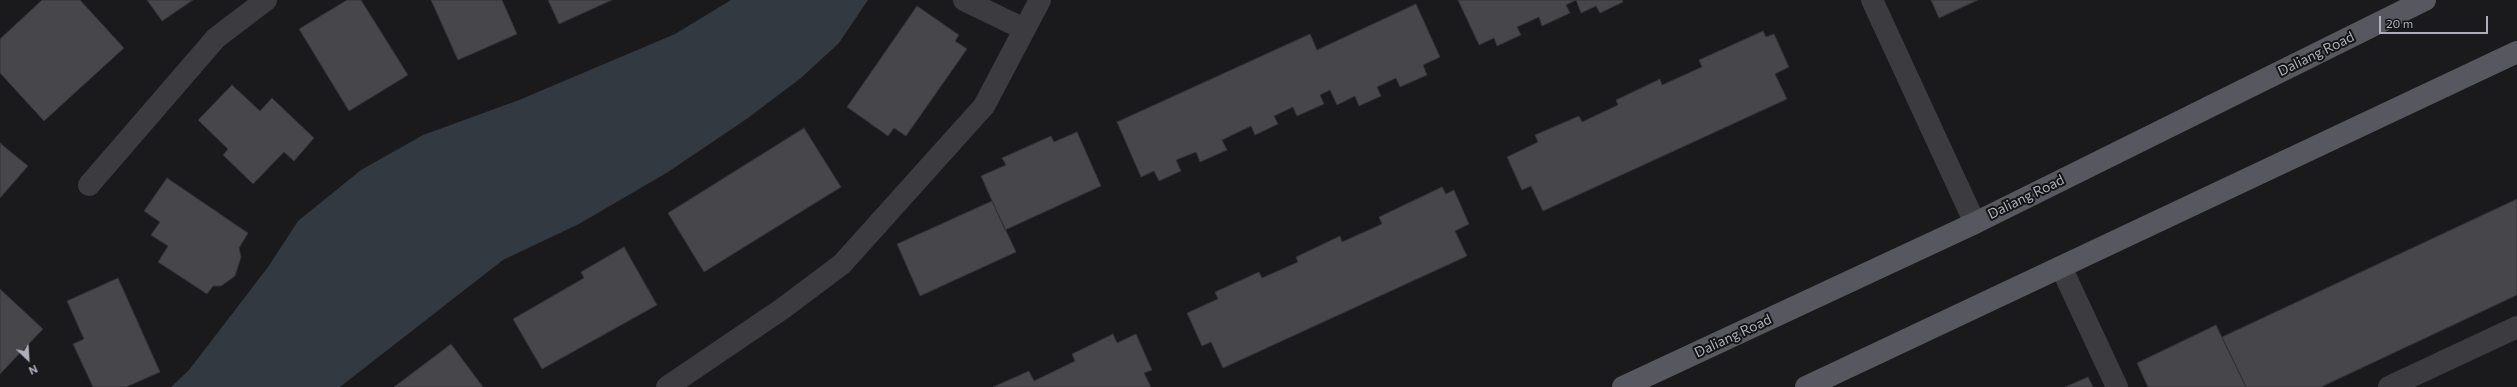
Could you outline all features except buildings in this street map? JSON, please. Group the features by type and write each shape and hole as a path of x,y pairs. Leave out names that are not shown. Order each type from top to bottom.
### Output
{"main road":[{"name":"Daliang Road","path":"1623,387 1975,222 2425,0"},
{"path":"1806,387 2517,52"}],"street":[{"path":"89,185 216,38 266,0"},
{"path":"964,0 1024,29"},
{"path":"667,387 782,309 842,264 984,106 1040,0"},
{"path":"1872,0 1975,222"},
{"path":"2061,267 2117,387"},
{"path":"2389,387 2517,327"}],"shaded area":[{"path":"731,0 868,0 839,43 801,78 748,118 668,172 579,224 503,260 340,387 171,387 189,370 268,267 298,221 361,170 423,135 519,100 675,34"}]}
